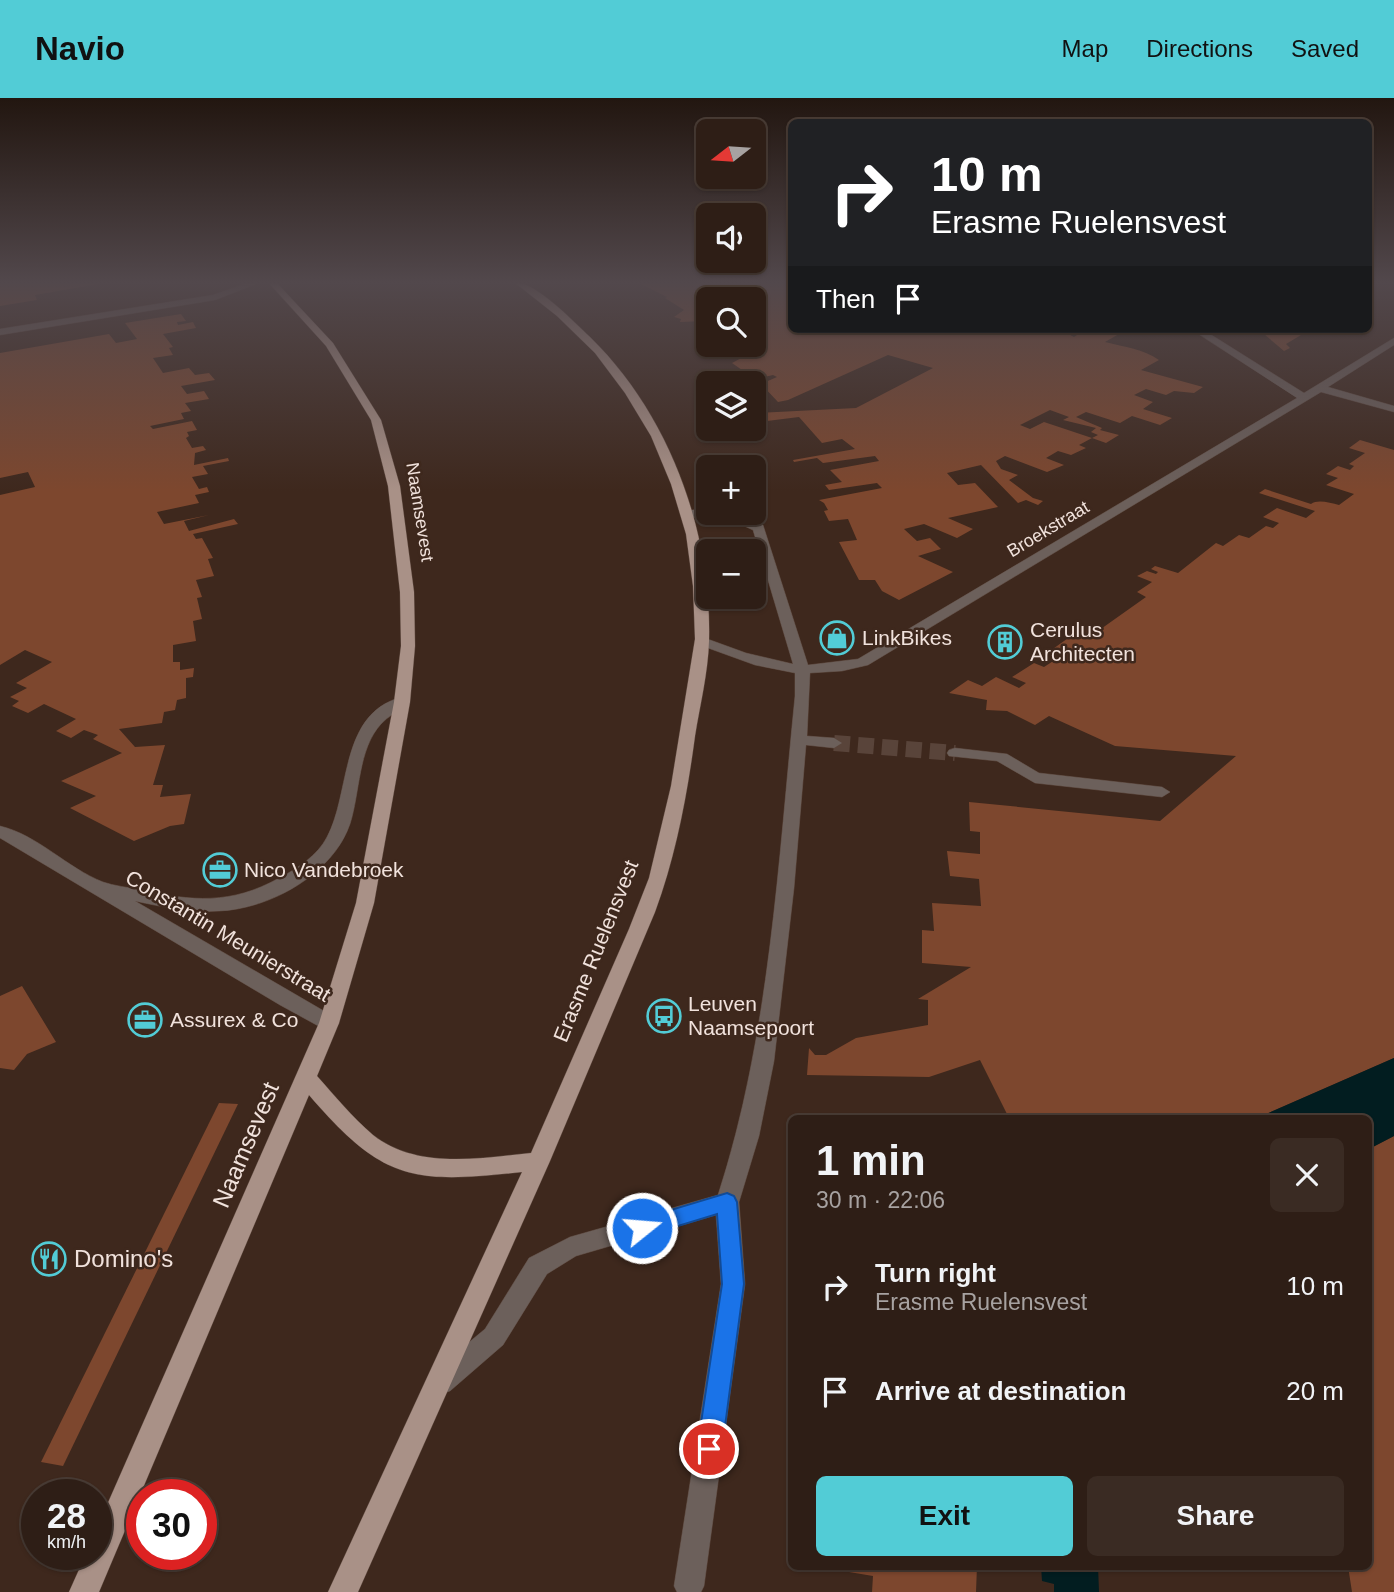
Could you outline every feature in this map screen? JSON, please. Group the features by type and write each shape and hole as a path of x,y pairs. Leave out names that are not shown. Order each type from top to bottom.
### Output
{"main road":[{"name":"Naamsevest","path":"84,1592 329,1023 365,903 402,702 408,646 407,592 394,486 376,420 334,352"},
{"name":"Erasme Ruelensvest","path":"343,1592 538,1161 630,949 663,862 685,753 702,641 698,570 687,513 669,460 653,427 618,372 600,352"},
{"path":"306,1078 365,1140 388,1157 419,1166 479,1166 538,1161"}],"street":[{"path":"1232,352 1304,398"},
{"name":"Broekstraat","path":"702,641 761,663 802,669 845,668 863,662 1377,352"},
{"path":"1320,388 1394,409"},
{"path":"687,513 750,521 759,528 802,669 803,696 785,888 764,1061 748,1136 727,1202 733,1284 689,1586"},
{"name":"Constantin Meunierstraat","path":"103,888 211,907 243,904 268,895 306,870 327,850 337,834 364,739 375,721 402,702"},
{"path":"799,740 834,743"},
{"path":"955,753 1001,757 1035,778 1161,792"},
{"name":"Constantin Meunierstraat","path":"0,831 103,888 264,989 329,1023"},
{"name":"Erasme Ruelensvest","path":"438,1384 495,1337 538,1266 570,1247 727,1202"}],"shaded area":[{"path":"171,352 173,355 153,358 163,373 189,368 195,375 209,373 215,380 181,386 187,394 204,391 209,399 185,403 191,411 181,413 184,419 150,426 153,429 192,421 197,430 187,432 189,436 186,438 192,448 203,446 206,450 195,453 194,465 228,458 229,461 203,466 208,474 192,477 199,489 207,487 209,492 195,495 199,503 157,512 164,524 209,515 184,521 189,531 234,519 238,524 193,534 196,539 202,538 213,558 208,559 214,576 196,580 202,597 197,598 202,619 193,621 196,641 173,645 173,662 180,662 180,670 194,668 193,677 186,678 186,698 177,700 175,710 164,712 162,723 119,729 135,747 165,745 153,785 163,785 160,797 191,794 184,824 170,826 134,841 70,808 96,796 61,781 122,753 93,739 98,735 84,730 71,738 56,731 76,719 44,704 28,713 12,706 19,701 10,697 27,688 16,683 52,662 25,650 0,665 0,495 35,487 28,472 0,478 0,353"},
{"path":"766,352 1142,352 1159,360 1141,370 1203,387 1194,393 1174,391 1166,395 1146,389 1134,395 1153,402 1143,409 1172,418 1160,425 1132,416 1120,423 1086,412 1076,417 1102,428 1100,430 1119,435 1106,443 1092,438 1079,445 1086,448 1071,455 1058,451 1046,458 1064,465 1047,472 1005,456 996,461 1001,469 1018,475 1009,480 1033,498 1043,501 1038,505 1026,500 1018,503 981,465 947,473 958,485 975,483 998,507 948,518 973,529 957,538 924,524 904,529 917,541 930,538 941,549 918,556 953,572 899,600 882,591 875,580 859,580 839,542 857,540 848,519 829,521 824,511 828,510 819,500 882,488 877,483 829,490 825,485 842,482 830,470 879,461 875,456 823,463 817,458 794,462 793,460 855,449 842,439 822,443 799,417 767,421 766,413 856,408 933,368 888,355 778,402 766,389 766,382 777,377 766,377 766,371 744,371 732,363 743,357 766,357","holes":["1050,410 1069,417 1063,420 1096,428 1091,432 1098,435 1092,438 1044,422 1030,429 1020,425"]},
{"path":"1360,440 1394,450 1394,1058 1264,1115 1008,1115 980,1060 929,1077 807,1075 809,1048 815,1055 826,1055 856,1038 928,1025 928,1000 918,999 971,967 922,963 922,930 934,931 932,903 981,906 979,879 950,876 947,851 980,854 980,832 970,831 969,802 1160,821 1236,756 1115,746 1049,716 1035,725 1007,711 986,710 987,700 949,693 968,680 982,686 996,677 1019,688 1026,683 1012,677 1034,663 1044,667 1061,656 1050,651 1085,626 1098,631 1146,597 1137,592 1152,582 1137,576 1147,571 1156,574 1158,572 1151,569 1155,566 1178,573 1216,543 1223,546 1239,535 1249,538 1266,526 1273,528 1279,523 1263,517 1277,508 1306,518 1315,511 1259,493 1265,489 1311,504 1321,502 1339,505 1354,494 1326,485 1338,478 1326,474 1338,466 1350,470 1354,466 1349,464 1365,453 1349,448"},
{"path":"22,986 56,1042 27,1054 14,1070 0,1068 0,996"},
{"path":"219,1103 238,1104 63,1466 41,1462"},
{"path":"1394,1136 1394,1592 1352,1592 1349,1570 1372,1570 1372,1147"},
{"path":"977,1570 976,1592 872,1592 873,1576 849,1572"}],"water":[{"path":"1394,1058 1394,1136 1372,1147 1372,1115 1264,1115"},
{"path":"1041,1570 1098,1570 1099,1592 1054,1592 1054,1584 1042,1581"}],"tunnel":[{"path":"834,743 955,753"}],"place":[{"name":"LinkBikes","path":"837,638"},
{"name":"Cerulus Architecten","path":"1005,642"},
{"name":"Nico Vandebroek","path":"220,870"},
{"name":"Leuven Naamsepoort","path":"664,1016"},
{"name":"Assurex & Co","path":"145,1020"},
{"name":"Domino's","path":"49,1259"}],"route":[{"path":"642,1228 727,1202 733,1284 709,1449"}]}
